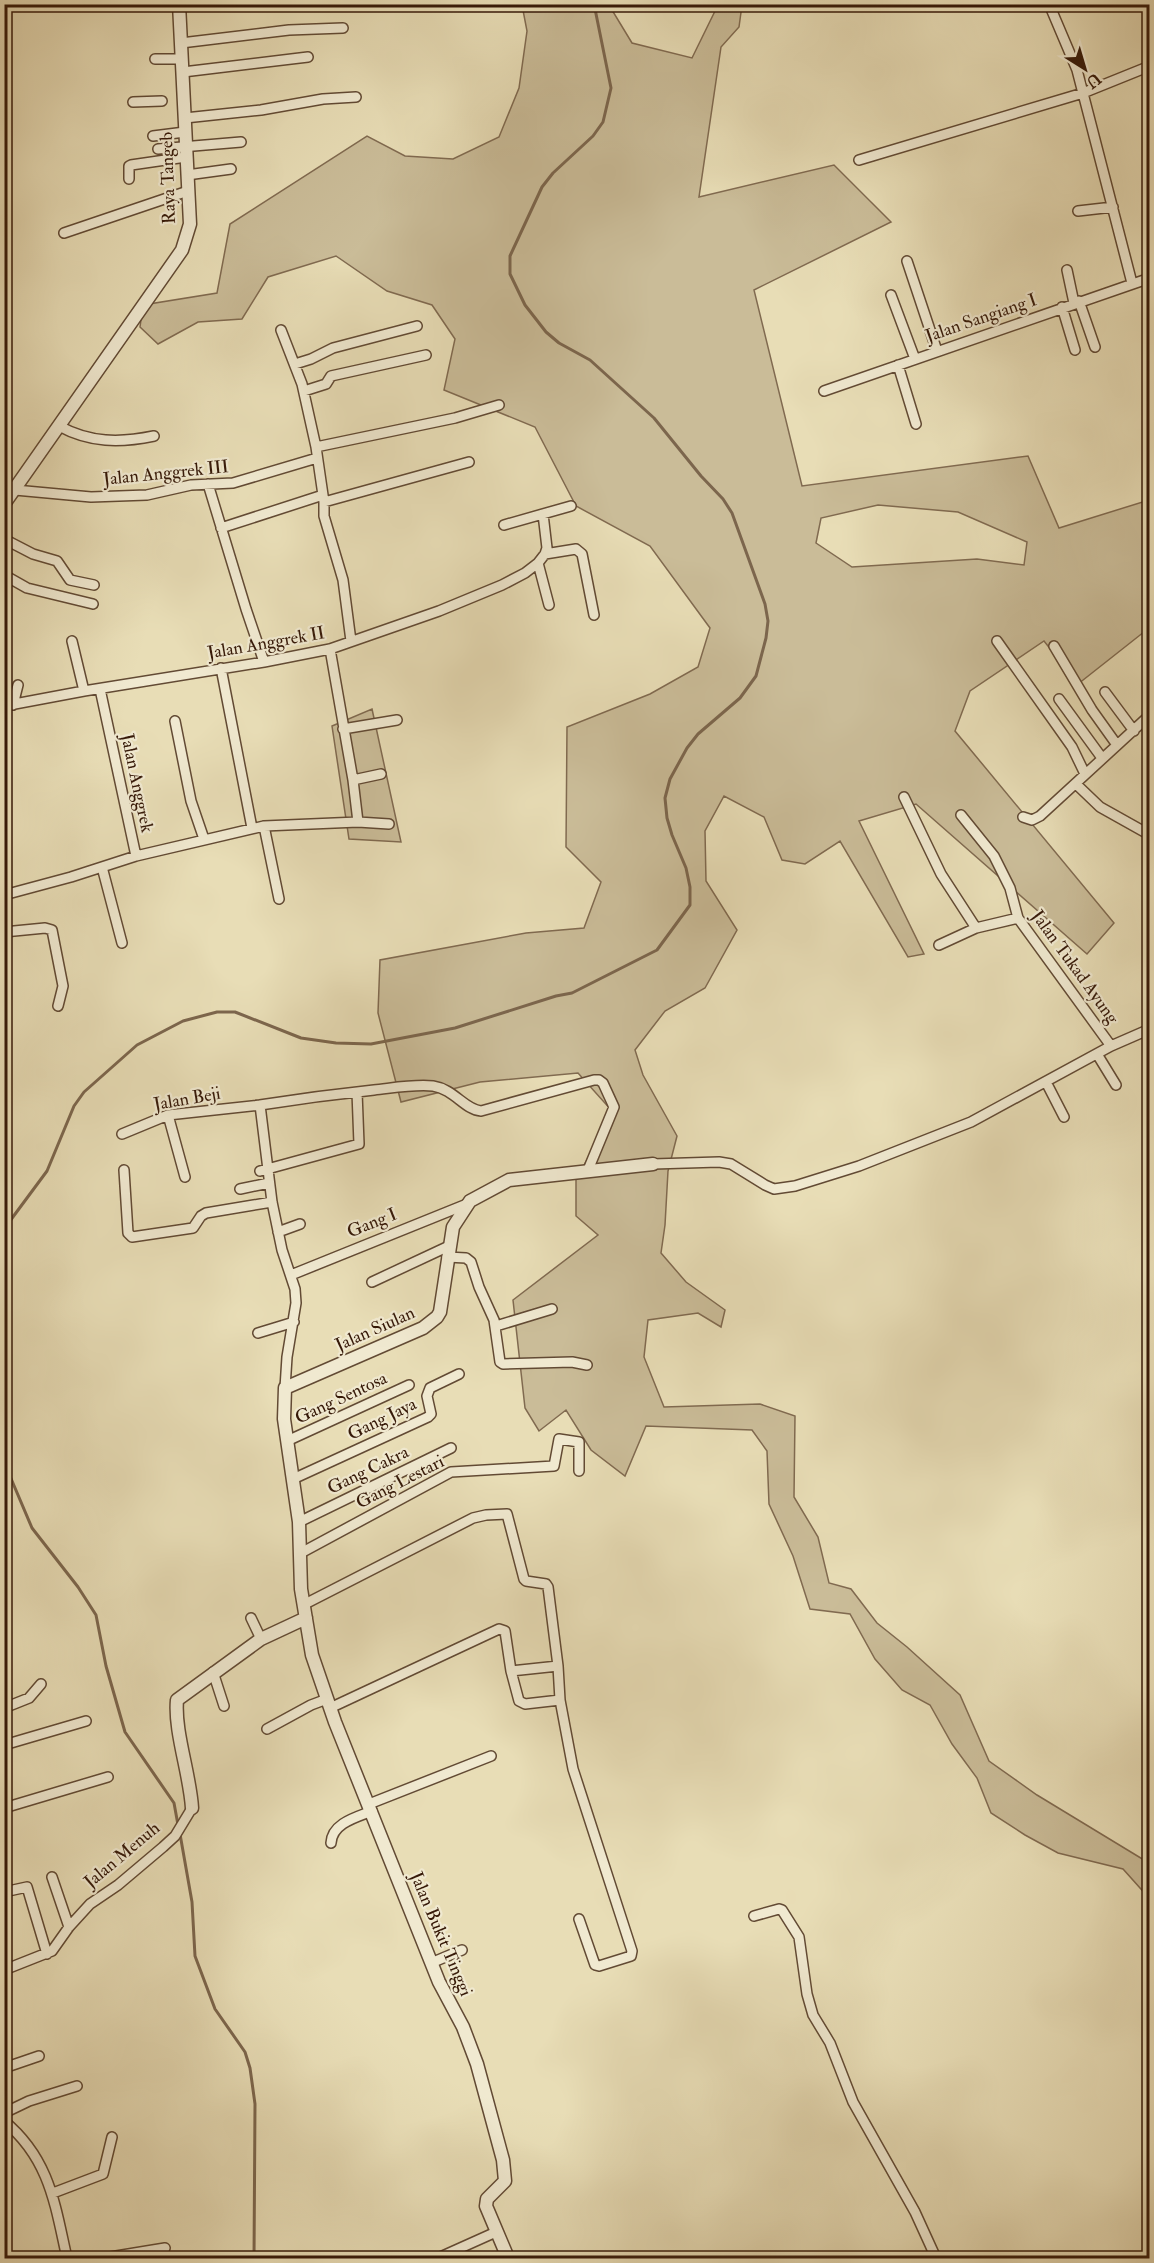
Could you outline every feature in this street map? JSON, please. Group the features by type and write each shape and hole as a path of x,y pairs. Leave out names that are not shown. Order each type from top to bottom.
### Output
{"street":[{"name":"Raya Tangeb","path":"4,504 182,250 190,224 179,4"},
{"path":"1049,4 1071,53 1083,93 1132,283"},
{"path":"181,43 289,30 343,28"},
{"path":"183,72 308,57"},
{"path":"155,59 176,59"},
{"path":"859,160 1083,93 1149,66"},
{"path":"184,118 261,110 323,99 356,97"},
{"path":"133,102 162,101"},
{"path":"153,136 185,132"},
{"path":"129,179 129,166 131,165 186,151 241,142"},
{"path":"158,148 186,151"},
{"path":"188,175 231,169"},
{"path":"64,232 188,191"},
{"path":"1078,211 1113,207"},
{"path":"907,261 937,351"},
{"path":"1067,270 1076,302 1095,347"},
{"path":"1148,278 1149,289"},
{"name":"Jalan Sangiang I","path":"824,391 1148,278"},
{"path":"891,295 915,359"},
{"path":"1062,307 1075,350"},
{"path":"295,364 333,348 417,326"},
{"path":"281,330 304,391 316,447 324,499 324,516 343,580 351,641"},
{"path":"304,391 326,384 331,376 426,355"},
{"path":"898,365 916,424"},
{"path":"316,447 455,418 499,405"},
{"path":"59,426 74,434 94,439 134,440 154,436"},
{"name":"Jalan Anggrek III","path":"15,490 91,497 147,495 191,485 233,483 317,458"},
{"path":"221,528 469,462"},
{"path":"207,484 264,662"},
{"path":"504,525 571,506"},
{"path":"543,514 547,537 546,554 576,549 582,554 594,615"},
{"path":"4,539 33,554 57,561 70,580 93,585"},
{"name":"Jalan Anggrek II","path":"9,706 330,649 439,611 502,585 525,573 546,554"},
{"path":"538,563 549,605"},
{"path":"4,576 27,588 93,604"},
{"path":"72,641 84,691"},
{"path":"997,641 1072,747 1084,774"},
{"path":"1054,646 1092,710 1117,745"},
{"path":"330,649 353,780 357,822"},
{"path":"221,668 252,828"},
{"path":"9,706 18,685"},
{"name":"Jalan Anggrek","path":"4,895 136,855 100,689"},
{"path":"1106,692 1134,731"},
{"path":"1059,699 1102,758"},
{"path":"1023,817 1032,820 1040,816 1149,715"},
{"path":"343,729 397,720"},
{"path":"176,721 191,801 204,839"},
{"path":"353,780 381,774"},
{"path":"1076,784 1100,807 1149,835"},
{"path":"904,797 941,874 976,928"},
{"name":"Jalan Tukad Ayung","path":"961,815 984,842 1002,870 1014,897 1018,918 1111,1046"},
{"path":"136,855 264,826 357,822 389,824"},
{"path":"264,826 279,899"},
{"path":"102,867 122,943"},
{"path":"939,945 976,928 1018,918"},
{"path":"4,932 45,928 52,930 63,986 58,1006"},
{"path":"467,1204 509,1180 675,1162 731,1164 765,1185 783,1189 795,1186 859,1166 960,1127 993,1112 1111,1046 1149,1029"},
{"path":"1097,1054 1116,1085"},
{"name":"Jalan Beji","path":"122,1134 168,1115 411,1086 434,1086 450,1091 472,1109 481,1111 599,1080 603,1083 612,1103 613,1113 588,1170"},
{"path":"1046,1082 1064,1117"},
{"path":"264,1170 360,1144 357,1092"},
{"path":"260,1105 264,1170 269,1183 278,1232 291,1275 296,1303 286,1358 283,1412 299,1522 299,1554 306,1618"},
{"path":"168,1115 185,1177"},
{"path":"124,1170 128,1233 132,1237 193,1228 201,1216 206,1213 272,1202"},
{"path":"240,1189 269,1183"},
{"name":"Jalan Siulan","path":"285,1388 431,1323 440,1312 453,1227 467,1204"},
{"name":"Gang I","path":"291,1275 467,1204"},
{"path":"278,1232 300,1224"},
{"path":"372,1282 448,1252 469,1259 496,1326 498,1357 502,1364 572,1362 587,1365"},
{"path":"496,1326 552,1309"},
{"path":"258,1333 294,1322"},
{"name":"Gang Jaya","path":"292,1479 428,1417 431,1414 427,1396 430,1388 459,1374"},
{"name":"Gang Sentosa","path":"287,1441 409,1384"},
{"name":"Gang Lestari","path":"299,1554 451,1472 555,1466 559,1439 579,1442 579,1471"},
{"name":"Gang Cakra","path":"299,1522 451,1448"},
{"path":"303,1605 474,1518 504,1513 509,1519 524,1579 546,1584 548,1587 560,1700 573,1768 632,1951 631,1956 596,1966 592,1962 579,1919"},
{"path":"251,1618 261,1639"},
{"name":"Jalan Menuh","path":"4,1970 52,1951 69,1927 90,1904 118,1885 175,1836 192,1808 177,1700 261,1639 306,1618"},
{"name":"Jalan Bukit Tinggi","path":"306,1618 312,1655 329,1703 439,1982 463,2027 477,2064 503,2160 505,2181 486,2202 486,2206 508,2259"},
{"path":"267,1729 311,1705 329,1703 498,1629 503,1629 506,1633 511,1671 519,1701 522,1703 560,1700"},
{"path":"511,1671 558,1666"},
{"path":"213,1672 224,1706"},
{"path":"4,1708 29,1698 41,1684"},
{"path":"4,1745 86,1721"},
{"path":"331,1843 337,1829 370,1807 490,1756"},
{"path":"4,1808 108,1777"},
{"path":"52,1877 69,1927"},
{"path":"4,1892 27,1887 47,1954"},
{"path":"754,1916 782,1910 799,1936 807,1994 813,2014 831,2043 853,2102 911,2204 936,2259"},
{"path":"432,1963 462,1950"},
{"path":"4,2068 39,2056"},
{"path":"4,2113 77,2086"},
{"path":"4,2121 18,2134 35,2156 48,2178 67,2259"},
{"path":"53,2193 103,2174 112,2137"},
{"path":"438,2259 496,2232"},
{"path":"104,2259 165,2248"}],"shaded area":[{"path":"522,5 609,5 632,43 692,58 718,5 742,5 739,27 721,47 699,197 834,165 891,222 754,290 802,486 1028,456 1059,528 1149,500 1149,628 1078,684 1044,641 970,691 955,731 1114,923 1087,954 916,804 859,821 924,954 908,957 840,841 805,864 782,860 764,817 724,796 705,831 706,881 737,930 705,988 665,1011 635,1050 643,1075 677,1136 668,1171 661,1253 686,1282 725,1310 721,1327 698,1313 648,1320 644,1357 664,1407 760,1404 795,1416 794,1497 818,1537 829,1583 851,1589 877,1623 960,1695 989,1761 1037,1795 1149,1863 1149,1898 1123,1869 1058,1853 991,1813 977,1778 952,1744 930,1705 902,1690 875,1659 850,1614 810,1609 793,1556 769,1504 767,1451 752,1430 646,1426 625,1476 591,1450 566,1410 539,1431 525,1408 513,1300 598,1235 576,1216 576,1180 613,1112 578,1073 480,1082 401,1102 378,1013 380,960 526,933 584,928 601,882 566,847 567,727 650,694 698,667 710,628 650,546 576,506 535,427 444,390 455,339 432,305 387,291 336,256 268,277 242,319 198,322 158,344 140,327 143,305 217,293 230,224 367,136 405,156 453,159 499,137 519,88 527,31","holes":["878,505 958,512 1027,542 1024,565 977,559 852,567 816,543 821,518"]},
{"path":"372,709 401,842 349,839 332,726"}],"waterway":[{"path":"4,1229 47,1171 74,1106 84,1092 137,1045 183,1021 217,1012 235,1012 301,1038 336,1043 371,1044 455,1028 572,993 657,950 690,905 690,887 686,868 672,835 665,798 670,779 687,748 698,734 740,698 756,676 766,638 768,621 765,604 732,513 723,499 701,476 654,418 590,360 559,343 546,332 525,305 510,274 510,256 542,187 553,173 593,136 603,122 611,88 594,4"},
{"path":"4,1462 32,1528 78,1587 96,1615 106,1666 125,1732 174,1803 178,1825"},
{"path":"180,1834 192,1902 195,1956 215,2009 245,2052 250,2068 255,2104 254,2258"}]}
